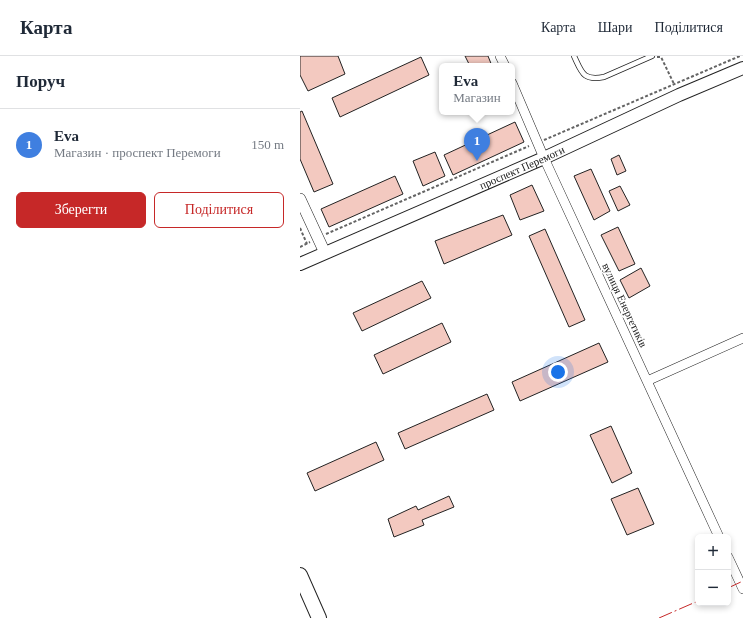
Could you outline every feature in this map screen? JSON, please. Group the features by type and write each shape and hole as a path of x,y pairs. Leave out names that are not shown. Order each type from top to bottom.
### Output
{"main road":[{"name":"проспект Перемоги","path":"300,264 544,158 679,95 743,68"},
{"path":"300,575 319,618"}],"street":[{"name":"вулиця Енергетиків","path":"515,90 544,158 718,534"},
{"path":"300,198 325,253"},
{"path":"647,380 743,338"},
{"path":"731,563 743,589"}],"lane":[{"path":"574,56 582,74 588,78 596,78 652,57"}],"path":[{"path":"300,247 538,142 740,56"},
{"path":"652,57 661,57 674,84"},
{"path":"300,228 307,244"}],"building":[{"path":"300,56 338,56 345,74 308,91 300,75"},
{"path":"465,56 488,56 491,63 468,63"},
{"path":"421,57 429,75 340,117 332,98"},
{"path":"302,111 333,184 314,192 300,159 300,112"},
{"path":"515,122 524,142 453,175 444,155"},
{"path":"435,152 445,176 423,186 413,161"},
{"path":"619,155 626,171 617,175 611,159"},
{"path":"591,169 610,211 594,220 574,176"},
{"path":"395,176 403,194 329,227 321,209"},
{"path":"532,185 544,211 520,220 510,195"},
{"path":"620,186 630,205 618,211 609,191"},
{"path":"503,215 512,235 444,264 435,241"},
{"path":"618,227 635,264 619,271 601,235"},
{"path":"545,229 585,320 569,327 529,236"},
{"path":"641,268 650,286 629,298 620,280"},
{"path":"422,281 431,298 362,331 353,313"},
{"path":"442,323 451,342 383,374 374,355"},
{"path":"599,343 608,362 520,401 512,382"},
{"path":"487,394 494,410 405,449 398,433"},
{"path":"611,426 632,473 612,483 590,435"},
{"path":"376,442 384,460 315,491 307,473"},
{"path":"638,488 654,524 627,535 611,499"},
{"path":"449,496 454,507 422,520 424,525 394,537 388,519 416,506 418,510"}],"power":[{"path":"731,587 743,581"},
{"path":"659,618 695,602"}],"place":[{"name":"Eva","path":"477,161"}]}
